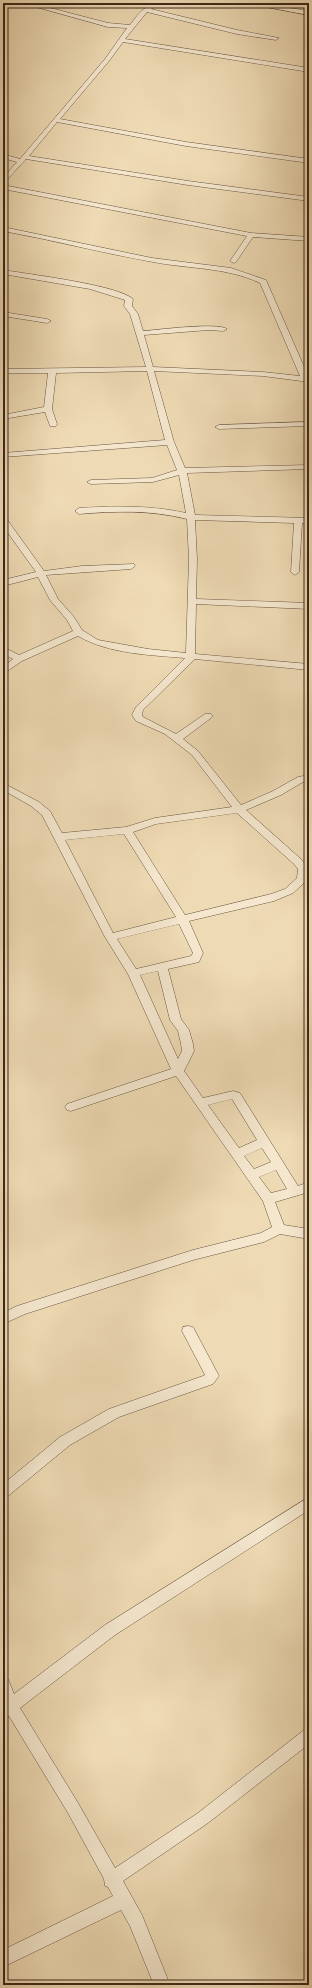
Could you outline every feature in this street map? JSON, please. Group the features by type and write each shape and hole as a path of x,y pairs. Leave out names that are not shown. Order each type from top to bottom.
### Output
{"street":[{"path":"25,3 108,25 132,27"},
{"path":"3,182 123,40 142,12 158,3"},
{"path":"248,3 309,13"},
{"path":"147,10 237,32 276,38"},
{"path":"123,40 309,70"},
{"path":"56,120 186,144 309,161"},
{"path":"3,156 309,199"},
{"path":"3,187 251,235 309,239"},
{"path":"3,229 174,264 237,270 250,275 263,282 307,379 198,370 150,369 3,371"},
{"path":"234,262 251,235"},
{"path":"3,272 102,290 126,296 129,299 128,306 134,314 170,442 182,471 191,517 192,559 191,656 188,662 166,681 139,709 137,715 143,722 177,738 195,752 239,809 298,862 302,869 302,879 289,891 274,897 182,918 110,937"},
{"path":"3,314 47,321"},
{"path":"140,333 209,328 223,329"},
{"path":"52,371 48,409 54,424"},
{"path":"3,417 48,409"},
{"path":"219,427 309,424"},
{"path":"3,455 170,442"},
{"path":"91,482 153,480 182,471 309,467"},
{"path":"79,511 128,508 169,512 191,517 309,521"},
{"path":"3,520 6,530 40,572 54,600 71,619 78,632 95,642 148,652 309,667"},
{"path":"295,572 298,521"},
{"path":"3,583 40,572 78,568 131,566"},
{"path":"191,601 309,606"},
{"path":"3,671 19,660 78,632"},
{"path":"3,650 19,660"},
{"path":"177,738 208,716"},
{"path":"59,837 127,830 155,821 239,809 277,793 301,779 309,778"},
{"path":"3,786 35,804 46,813 110,937 133,973 178,1071 268,1199 279,1229"},
{"path":"127,830 182,918 198,953 195,959 133,973"},
{"path":"71,1107 178,1071 188,1051 183,1030 176,1020 162,966"},
{"path":"158,1026 176,1020"},
{"path":"200,1103 233,1095 239,1100 295,1191"},
{"path":"236,1154 264,1142"},
{"path":"252,1176 278,1163"},
{"path":"268,1199 309,1187"},
{"path":"3,1319 21,1310 193,1255 258,1238 279,1229 309,1234"},
{"path":"3,1492 65,1441 114,1413 208,1380 212,1376 188,1331"},
{"path":"7,1709 110,1630 309,1503"},
{"path":"3,1684 7,1709 73,1808 111,1880 136,1921 162,1985"},
{"path":"111,1880 203,1818 309,1735"},
{"path":"3,1958 123,1900"}]}
